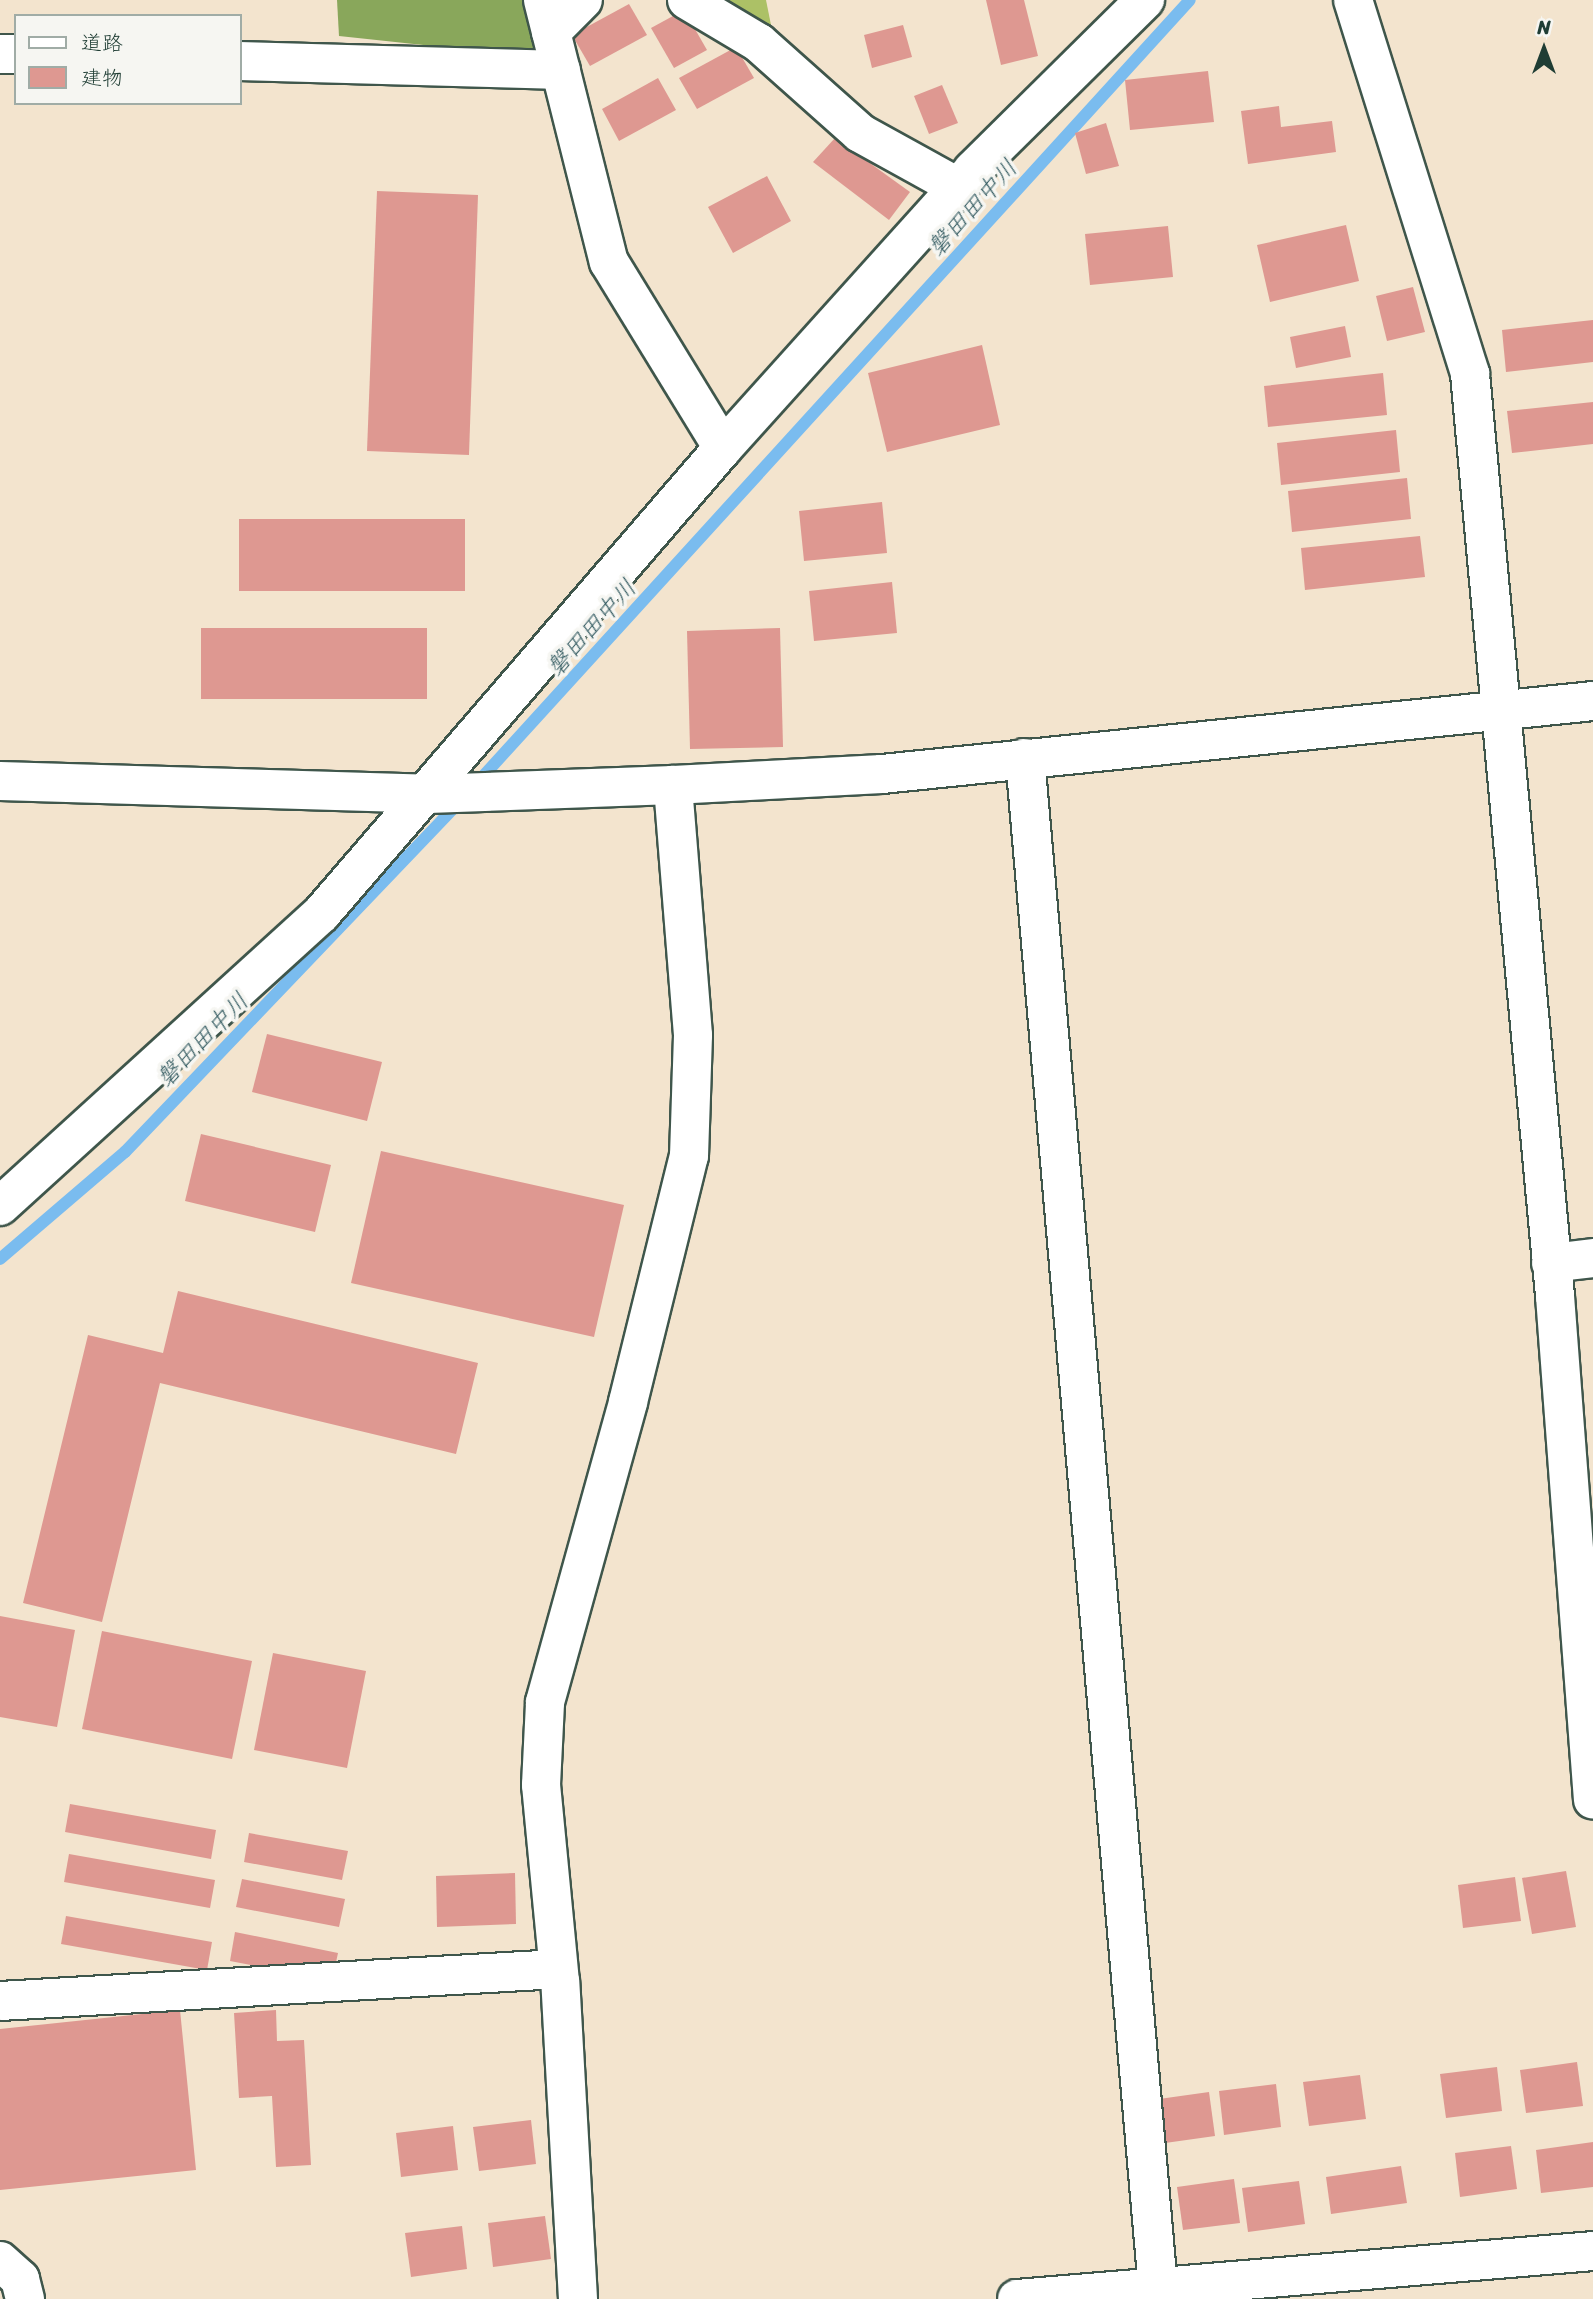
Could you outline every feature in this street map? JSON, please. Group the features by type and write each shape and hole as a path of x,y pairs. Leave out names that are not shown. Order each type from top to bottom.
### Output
{"street":[{"path":"583,0 547,16 609,262 723,448"},
{"path":"687,0 759,43 860,133 958,187"},
{"path":"0,1206 321,914 428,794 723,448 958,187 1145,0"},
{"path":"1353,0 1470,374 1551,1263 1593,1800"},
{"path":"242,61 561,70"},
{"path":"0,781 428,794 673,785 881,774 1593,701"},
{"path":"1025,758 1158,2292"},
{"path":"578,2299 558,1969 541,1785 545,1702 628,1402 689,1156 693,1035 673,785"},
{"path":"1551,1263 1593,1258"},
{"path":"0,2001 558,1969"},
{"path":"1017,2299 1158,2292 1593,2251"},
{"path":"0,2262 20,2279 25,2299"}],"green space":[{"path":"337,0 543,0 555,47 526,56 339,36"},
{"path":"680,0 766,0 772,30"}],"building":[{"path":"986,0 1024,0 1038,56 1001,65"},
{"path":"629,4 647,35 590,66 572,35"},
{"path":"684,10 707,50 674,68 651,28"},
{"path":"903,25 912,57 872,68 864,35"},
{"path":"736,47 754,78 697,109 679,78"},
{"path":"1208,71 1214,122 1130,130 1125,80"},
{"path":"658,78 676,110 619,141 602,109"},
{"path":"942,85 958,123 929,134 914,96"},
{"path":"1279,106 1281,127 1332,121 1336,152 1248,164 1241,111"},
{"path":"1106,123 1119,166 1086,174 1075,133"},
{"path":"835,138 910,192 889,220 813,162"},
{"path":"767,176 791,221 733,253 708,207"},
{"path":"377,191 478,195 469,455 367,451"},
{"path":"1346,225 1359,281 1270,302 1257,245"},
{"path":"1168,226 1173,277 1090,285 1085,234"},
{"path":"1413,287 1425,332 1387,341 1376,296"},
{"path":"1593,320 1593,362 1506,372 1502,330"},
{"path":"1345,326 1351,357 1296,368 1290,337"},
{"path":"982,345 1000,425 887,452 868,373"},
{"path":"1383,373 1387,415 1268,427 1264,386"},
{"path":"1593,402 1593,444 1512,453 1507,411"},
{"path":"1396,430 1400,472 1281,485 1277,443"},
{"path":"1407,478 1411,519 1292,532 1288,491"},
{"path":"882,502 887,553 804,561 799,511"},
{"path":"239,519 465,519 465,591 239,591"},
{"path":"1420,536 1425,577 1305,590 1301,548"},
{"path":"892,582 897,633 814,641 809,591"},
{"path":"201,628 427,628 427,699 201,699"},
{"path":"780,628 783,747 690,749 687,631"},
{"path":"267,1034 382,1062 367,1121 252,1092"},
{"path":"201,1134 331,1165 315,1232 185,1201"},
{"path":"381,1151 624,1205 594,1337 351,1283"},
{"path":"178,1291 478,1363 456,1454 160,1383 102,1622 23,1603 88,1335 163,1353"},
{"path":"0,1616 75,1630 57,1727 0,1717"},
{"path":"102,1631 252,1661 232,1759 82,1729"},
{"path":"273,1653 366,1671 347,1768 254,1750"},
{"path":"70,1804 216,1830 211,1859 65,1832"},
{"path":"249,1833 348,1851 342,1880 244,1862"},
{"path":"69,1854 215,1880 210,1908 64,1882"},
{"path":"1566,1871 1576,1927 1532,1934 1522,1878"},
{"path":"515,1873 516,1924 437,1927 436,1876"},
{"path":"1515,1877 1521,1921 1463,1928 1458,1885"},
{"path":"242,1879 345,1899 339,1927 236,1907"},
{"path":"66,1916 212,1942 207,1970 61,1944"},
{"path":"235,1932 338,1953 332,1981 230,1961"},
{"path":"180,2010 196,2170 0,2190 0,2029"},
{"path":"276,2010 277,2041 304,2040 311,2165 276,2167 272,2096 239,2098 234,2013"},
{"path":"1577,2062 1583,2106 1526,2113 1520,2070"},
{"path":"1497,2067 1502,2111 1446,2118 1440,2074"},
{"path":"1360,2075 1366,2119 1309,2126 1303,2082"},
{"path":"1276,2084 1281,2127 1224,2135 1219,2091"},
{"path":"1209,2092 1215,2136 1158,2144 1152,2100"},
{"path":"531,2120 536,2164 479,2171 473,2127"},
{"path":"453,2126 458,2170 401,2177 396,2133"},
{"path":"1593,2142 1593,2187 1541,2193 1536,2150"},
{"path":"1511,2146 1517,2189 1460,2197 1455,2153"},
{"path":"1401,2166 1407,2203 1331,2214 1326,2177"},
{"path":"1234,2179 1240,2223 1183,2230 1177,2187"},
{"path":"1299,2181 1305,2224 1248,2232 1242,2188"},
{"path":"545,2216 551,2259 493,2267 488,2223"},
{"path":"462,2226 467,2269 411,2277 405,2233"}],"waterway":[{"name":"磐田田中川","path":"476,784 1190,0"},
{"name":"磐田田中川","path":"0,1259 125,1152 459,802"}]}
